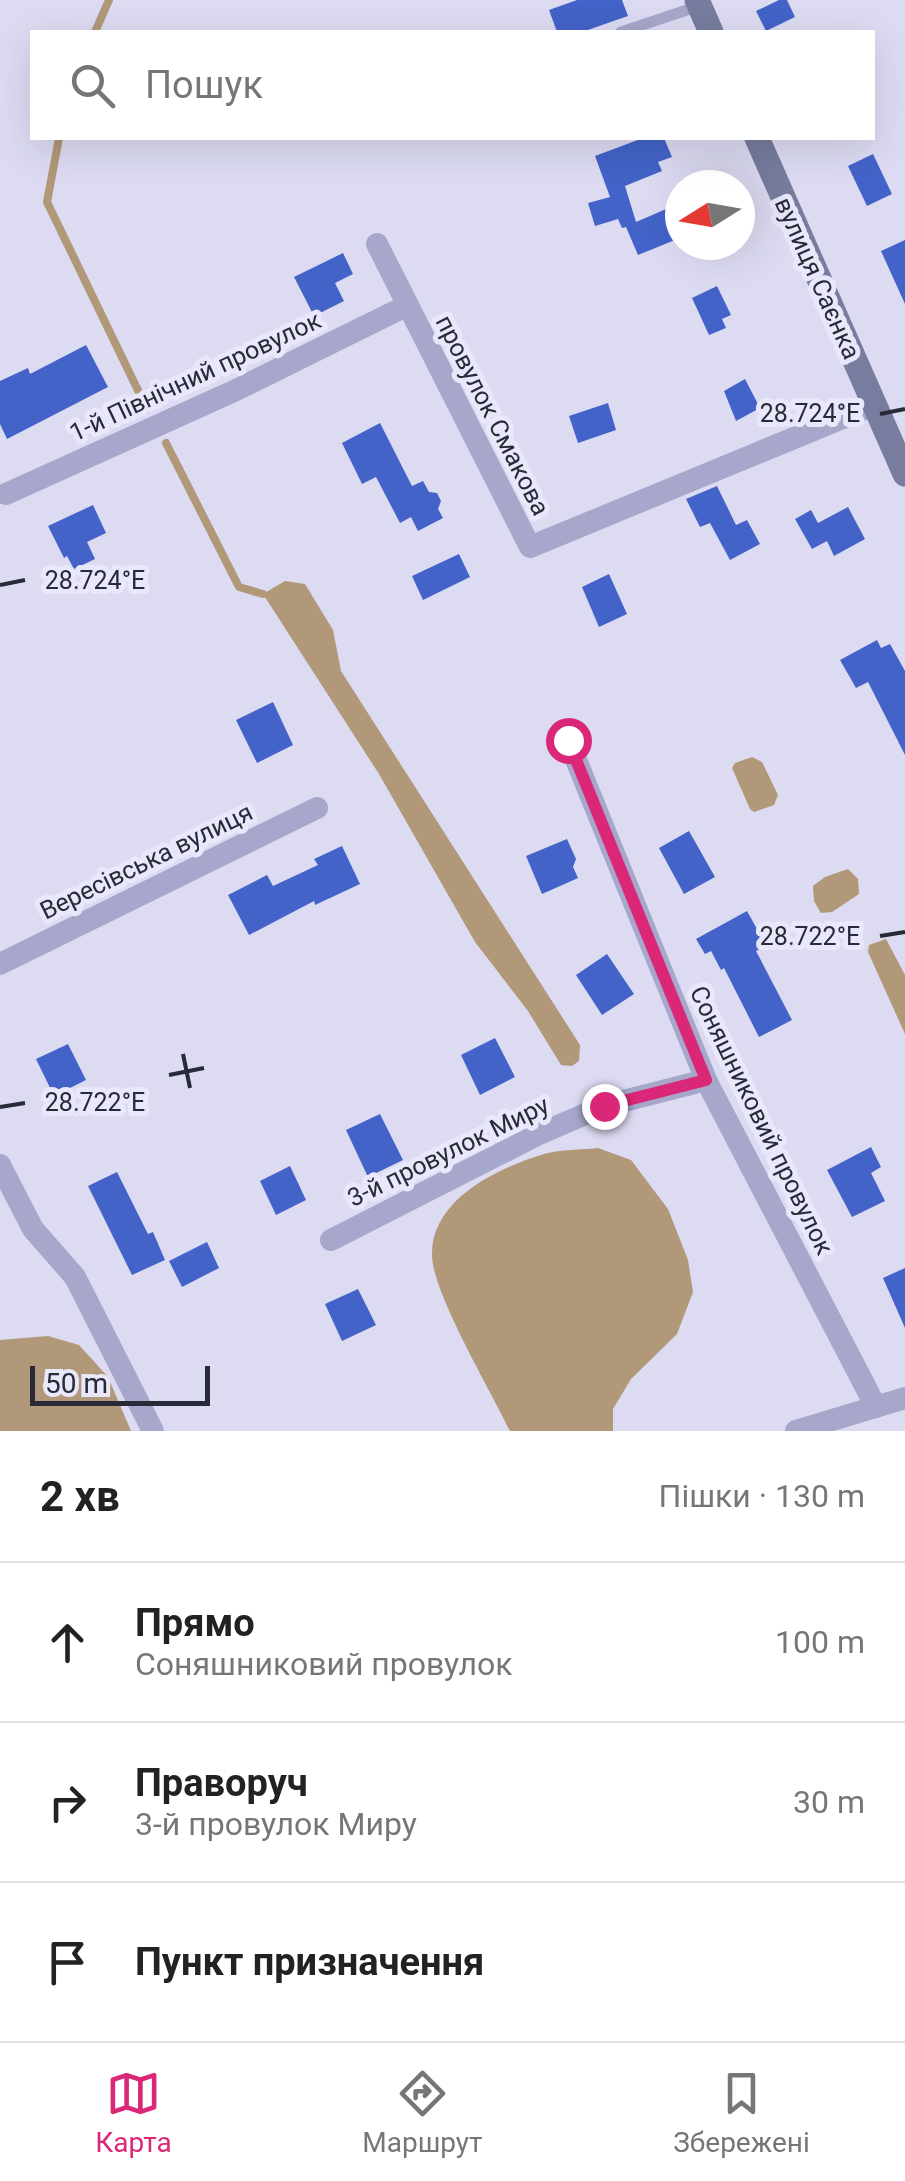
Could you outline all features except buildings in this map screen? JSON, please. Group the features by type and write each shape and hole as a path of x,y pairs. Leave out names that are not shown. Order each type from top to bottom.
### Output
{"street":[{"path":"698,3 710,30"},
{"name":"вулиця Саєнка","path":"758,140 905,474"},
{"name":"провулок Смакова","path":"377,244 530,547 884,419"},
{"name":"1-й Північний провулок","path":"6,494 234,391 406,306"},
{"name":"Соняшниковий провулок","path":"568,740 706,1080 876,1407"},
{"name":"Вересівська вулиця","path":"0,964 317,808"},
{"name":"3-й провулок Миру","path":"330,1240 537,1135 604,1106 706,1080"},
{"path":"0,1165 32,1229 76,1277 154,1431"},
{"path":"796,1431 905,1398"}],"lane":[{"path":"626,30 698,3"}],"shaded area":[{"path":"285,581 305,584 333,630 341,671 580,1045 579,1061 572,1066 561,1065 528,1011 475,942 379,774 263,594"},
{"path":"752,757 762,762 778,795 774,805 754,812 732,768"},
{"path":"848,869 858,879 859,894 832,912 821,913 814,901 813,886"},
{"path":"886,939 905,975 905,1034 868,952 869,945"},
{"path":"598,1148 631,1160 668,1209 688,1260 693,1292 677,1334 631,1379 613,1409 613,1431 510,1431 442,1293 432,1255 435,1235 455,1202 488,1177 544,1154"},
{"path":"48,1336 79,1345 108,1377 131,1431 0,1431 0,1340"}],"waterway":[{"path":"96,30 109,0"},
{"path":"59,140 47,202 147,409"},
{"path":"166,443 239,587 263,594"}],"route":[{"path":"568,740 706,1080 604,1106"}]}
